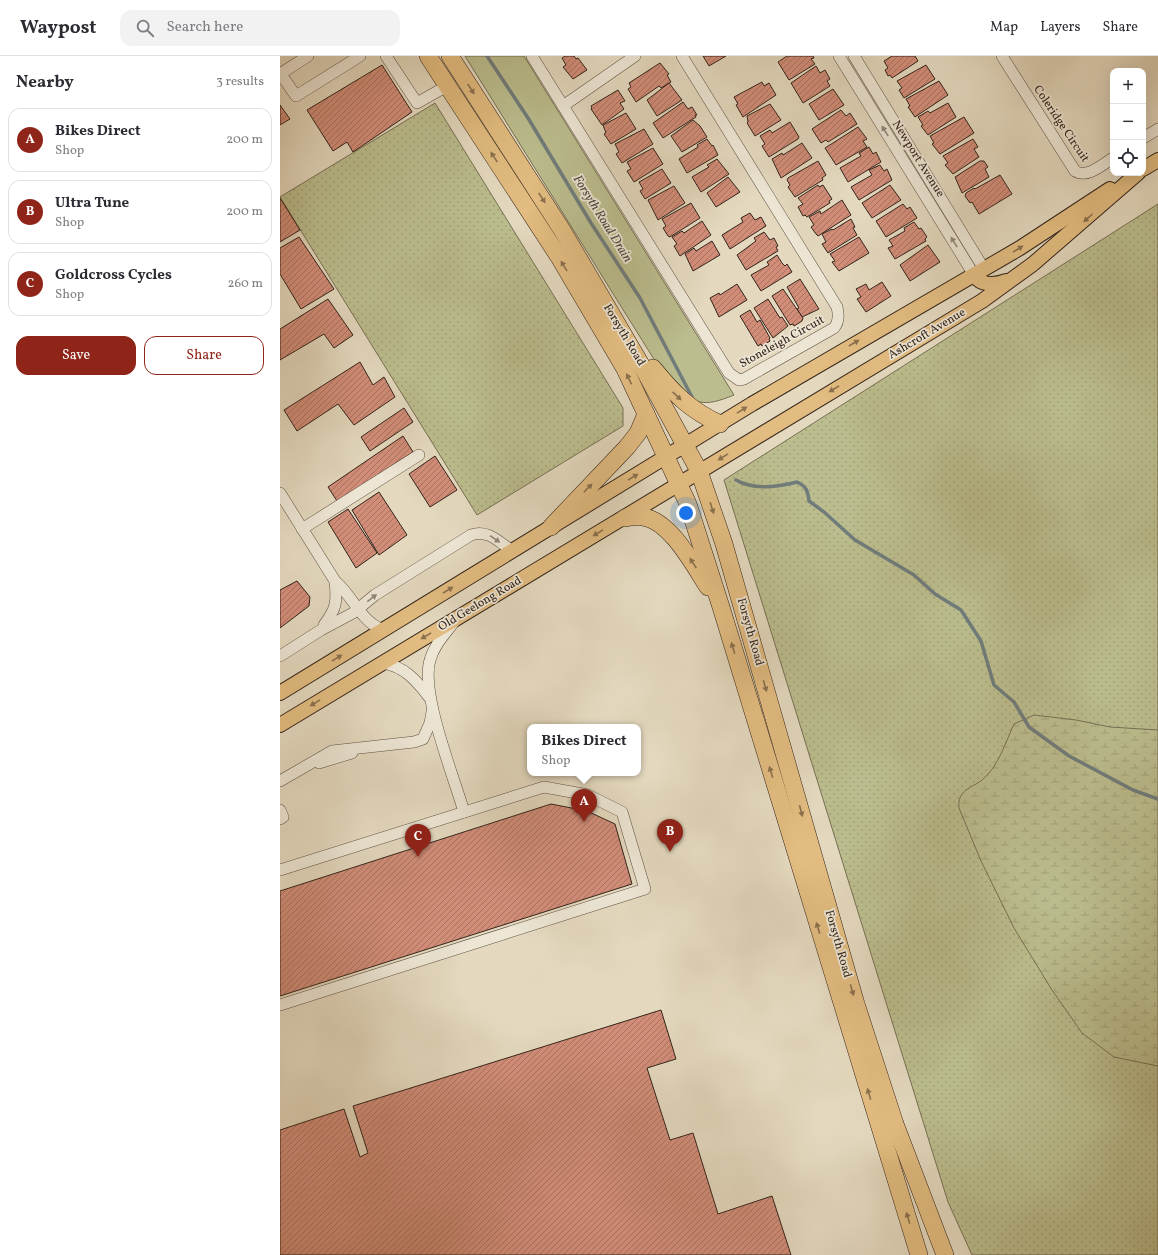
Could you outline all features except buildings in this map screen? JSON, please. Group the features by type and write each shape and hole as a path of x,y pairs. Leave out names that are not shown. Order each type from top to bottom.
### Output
{"highway":[{"name":"Forsyth Road","path":"428,56 559,257 625,369 688,504 721,607 919,1255"},
{"name":"Forsyth Road","path":"450,56 562,230 617,322 699,471 724,544 856,1004 895,1124 945,1255"},
{"path":"617,322 669,388 694,410 720,424"},
{"path":"552,527 627,447 638,433 646,414"},
{"path":"625,518 644,517 654,520 671,535 682,546 721,607"}],"main road":[{"path":"1146,167 1158,160"},
{"name":"Ashcroft Avenue","path":"665,456 857,341 979,272 1133,176"},
{"name":"Ashcroft Avenue","path":"679,483 982,301 1014,278 1073,231 1135,176"},
{"path":"979,272 979,281 991,284 1014,278"},
{"path":"280,693 552,527 665,456"},
{"name":"Old Geelong Road","path":"280,725 625,518 679,483"}],"street":[{"path":"308,56 280,74 296,96 360,56"},
{"path":"386,56 417,103 447,86"},
{"name":"Stoneleigh Circuit","path":"532,56 729,373 739,380 748,378 834,328 838,319 837,307 682,56"},
{"path":"563,106 635,56"},
{"name":"Newport Avenue","path":"839,56 979,272"},
{"name":"Newport Avenue","path":"854,56 979,272"},
{"name":"Coleridge Circuit","path":"1002,56 1075,171 1087,173 1110,160"},
{"path":"1146,136 1158,129"},
{"path":"302,529 419,455"},
{"path":"280,493 335,581 346,591 358,610 368,621 383,630"},
{"path":"280,656 320,630 358,610 375,595 475,534 488,534 512,551"},
{"path":"320,630 333,613 335,607 337,600 335,581"},
{"path":"458,617 439,641 429,662 429,697 432,711 464,812"},
{"path":"382,663 401,668 416,680 429,697"},
{"path":"280,781 332,751 414,742 423,739 430,723 432,711"},
{"path":"280,870 544,787 588,795 622,812 644,889 280,1005"},
{"path":"280,810 283,817 280,819"}],"green space":[{"path":"465,56 524,56 734,395 714,402 700,402 694,400 670,385"},
{"path":"435,103 623,408 623,426 477,515 280,197"},
{"path":"1158,204 1158,1255 972,1255 948,1202 724,480"},
{"path":"1034,715 1076,720 1110,727 1158,730 1158,1066 1114,1057 1082,1033 1052,990 1014,928 981,861 959,808 960,797 963,793 982,780 993,768 1014,724"}],"waterway":[{"name":"Forsyth Road Drain","path":"487,56 528,118 591,223 640,298 692,397"},
{"name":"Forsyth Road Drain","path":"736,480 750,485 766,487 797,482 803,485 807,492 809,501 824,512 855,540 914,575 935,594 961,610 981,641 994,685 1014,702 1029,727 1069,756 1133,790 1158,799"}],"place":[{"name":"Bikes Direct","path":"584,822"},
{"name":"Ultra Tune","path":"670,852"},
{"name":"Goldcross Cycles","path":"418,857"}]}
